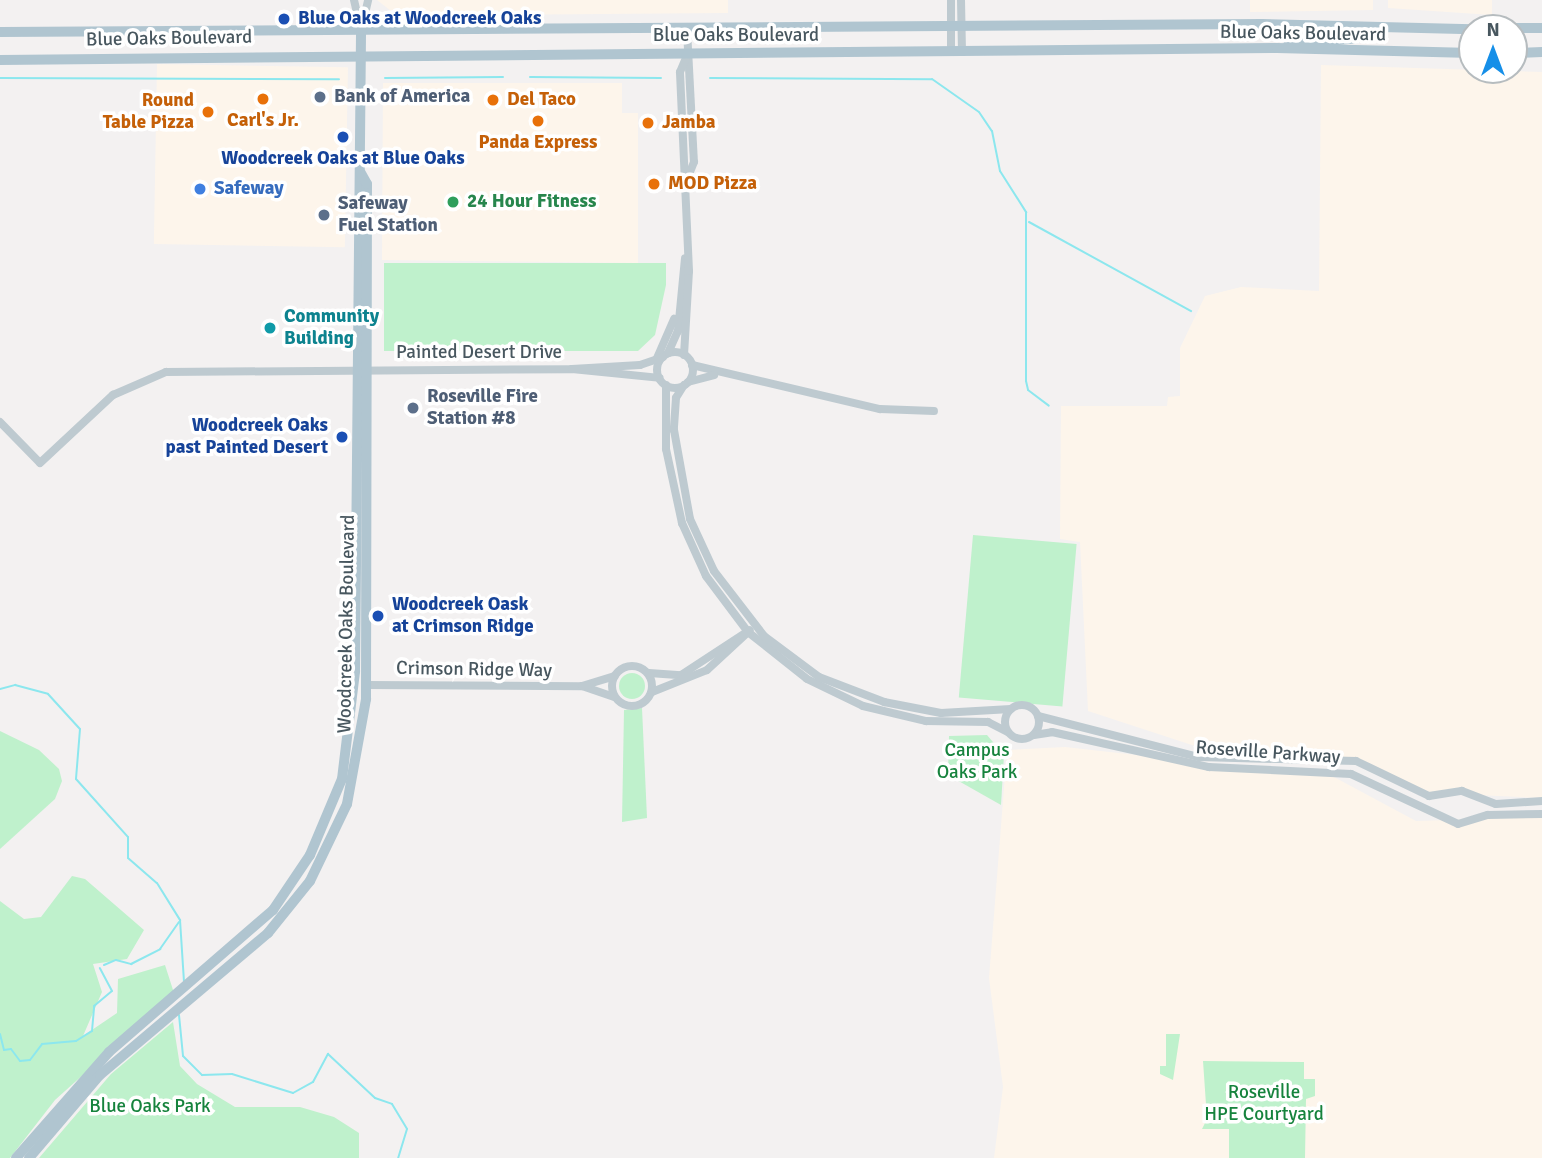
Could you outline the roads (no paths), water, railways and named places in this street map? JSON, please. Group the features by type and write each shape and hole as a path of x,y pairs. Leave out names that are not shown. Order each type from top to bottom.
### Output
{"main road":[{"name":"Blue Oaks Boulevard","path":"0,32 956,27 1458,29"},
{"path":"1277,48 1308,39 1379,36 1384,29"},
{"name":"Woodcreek Oaks Boulevard","path":"16,1158 64,1097 164,1006 260,925 310,855 342,779 355,686 355,184 361,173 361,31"},
{"name":"Blue Oaks Boulevard","path":"0,60 362,54 1277,48 1458,53"},
{"name":"Woodcreek Oaks Boulevard","path":"29,1158 81,1094 268,933 321,860 356,777 366,685 367,184 361,173"},
{"path":"355,686 366,685"}],"street":[{"name":"Woodcreek Oaks Boulevard","path":"354,0 361,31"},
{"name":"Woodcreek Oaks Boulevard","path":"361,31 368,0"},
{"path":"951,0 956,27 956,52"},
{"path":"956,27 961,0"},
{"path":"687,30 694,162 688,179 684,355 692,365 714,375 880,409 934,411"},
{"path":"688,53 680,72 682,162 688,179"},
{"path":"686,255 677,310 678,331 662,357 663,382 668,460 682,523 706,576 751,629 807,679 863,706 926,722 988,722 1022,739 1034,735 1038,716 1026,706 941,713 884,702 819,677 751,629 707,559 683,494 674,413 692,365"},
{"name":"Painted Desert Drive","path":"0,422 40,463 102,403 151,376 355,369 572,369 684,355"},
{"name":"Painted Desert Drive","path":"572,369 686,384"},
{"path":"686,384 714,375"},
{"path":"751,629 707,670 652,692 638,706 614,696 614,676 632,666 647,672 681,675 751,629"},
{"path":"647,672 652,692"},
{"name":"Crimson Ridge Way","path":"582,687 614,676"},
{"name":"Crimson Ridge Way","path":"366,685 582,687 614,696"},
{"path":"1008,732 1011,709"},
{"name":"Roseville Parkway","path":"1038,716 1199,757 1356,761 1422,794 1454,793 1476,798"},
{"name":"Roseville Parkway","path":"1034,735 1052,732 1189,764 1337,772 1451,820"},
{"path":"1260,769 1314,760 1337,772"},
{"path":"1454,793 1446,806 1451,820 1542,814"},
{"path":"1474,820 1476,798 1496,804 1542,801"}],"waterway":[{"path":"385,78 503,77"},
{"path":"530,77 661,78"},
{"path":"0,78 339,79"},
{"path":"710,78 932,79 979,112 992,131 1000,171 1026,212 1026,381 1028,390 1049,406"},
{"path":"1029,222 1191,311"},
{"path":"0,689 15,685 48,694 80,729 76,779 128,837 128,858 157,883 180,920 184,982"},
{"path":"104,965 116,960 131,964 160,949 179,922"},
{"path":"0,1034 4,1050 11,1049 20,1061 30,1060 42,1044 76,1041 92,1031 94,1006 112,991 100,968"},
{"path":"179,1015 183,1056 202,1075 232,1074 293,1093 313,1082 328,1054 375,1098 392,1104 407,1129 398,1158"}],"place":[{"name":"Blue Oaks at Woodcreek Oaks","path":"284,19"},
{"name":"Bank of America","path":"320,97"},
{"name":"Carl's Jr.","path":"263,99"},
{"name":"Del Taco","path":"493,100"},
{"name":"Round Table Pizza","path":"208,112"},
{"name":"Panda Express","path":"538,121"},
{"name":"Jamba","path":"648,123"},
{"name":"Woodcreek Oaks at Blue Oaks","path":"343,137"},
{"name":"MOD Pizza","path":"654,184"},
{"name":"Safeway","path":"200,189"},
{"name":"24 Hour Fitness","path":"453,202"},
{"name":"Safeway Fuel Station","path":"324,215"},
{"name":"Community Building","path":"270,328"},
{"name":"Roseville Fire Station #8","path":"413,408"},
{"name":"Woodcreek Oaks past Painted Desert","path":"342,437"},
{"name":"Woodcreek Oask at Crimson Ridge","path":"378,616"}],"park label":[{"name":"Campus Oaks Park","path":"977,762"},
{"name":"Roseville HPE Courtyard","path":"1264,1104"},
{"name":"Blue Oaks Park","path":"150,1107"}]}
